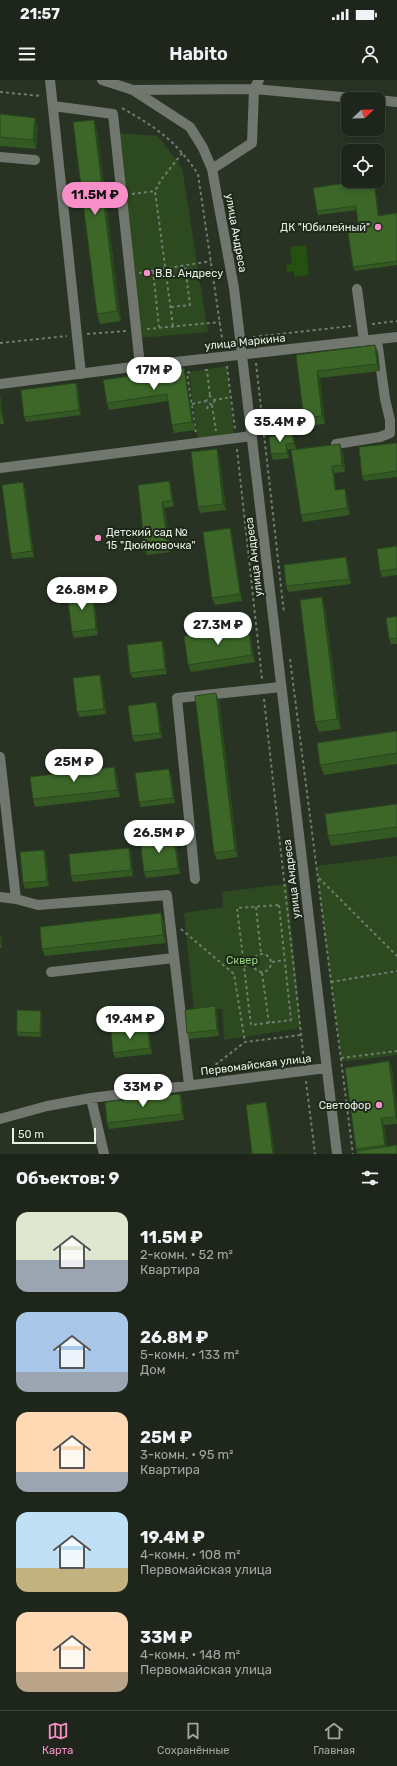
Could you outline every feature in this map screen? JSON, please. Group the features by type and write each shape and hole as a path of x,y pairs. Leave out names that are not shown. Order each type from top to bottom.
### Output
{"street":[{"path":"50,80 81,374"},
{"path":"105,80 134,90 256,84 341,96"},
{"path":"212,169 252,143 256,84"},
{"name":"улица Андреса","path":"134,90 190,127 203,148 212,169 234,288 336,1154"},
{"path":"53,101 113,114 140,366"},
{"path":"385,101 397,102"},
{"path":"0,157 35,160"},
{"path":"357,289 364,341"},
{"name":"улица Маркина","path":"0,384 140,366 397,338"},
{"path":"336,444 380,437 390,433 390,420 377,340"},
{"path":"0,468 252,436"},
{"path":"195,879 176,698 282,687"},
{"path":"0,757 16,898"},
{"path":"0,897 16,898 38,905 167,895 189,1085"},
{"path":"51,972 174,958"},
{"name":"Первомайская улица","path":"0,1119 47,1106 91,1098 326,1068"},
{"path":"91,1098 104,1154"}],"path":[{"path":"0,92 53,101"},
{"path":"117,106 156,127 183,152 198,174 223,345"},
{"path":"173,326 155,191 161,180 183,152"},
{"path":"131,194 155,191"},
{"path":"137,273 211,261"},
{"path":"170,307 190,305 184,266"},
{"path":"152,270 159,328"},
{"path":"253,337 397,321"},
{"path":"0,343 220,322"},
{"path":"256,363 285,619"},
{"path":"227,366 315,1154"},
{"path":"200,371 207,370 210,396 215,400"},
{"path":"194,372 187,372 197,443"},
{"path":"192,404 206,401 210,396"},
{"path":"217,437 212,405 215,400 231,397"},
{"path":"206,401 212,405"},
{"path":"207,409 209,403"},
{"path":"290,658 353,1154"},
{"path":"318,877 397,956"},
{"path":"279,905 291,1020 251,1025 237,908 256,907 279,905"},
{"path":"256,907 261,954"},
{"path":"169,919 234,974 245,1042"},
{"path":"261,954 269,956 272,962 270,968 262,973 256,970 253,964 254,958 261,954"},
{"path":"272,962 285,960"},
{"path":"244,966 253,964"},
{"path":"331,982 397,971"},
{"path":"262,973 269,1023"},
{"path":"189,1085 245,1042 301,1035"},
{"path":"341,1058 397,1051"}],"green space":[{"path":"116,133 158,136 182,168 208,332 139,338"},
{"path":"227,366 234,436 198,441 189,372"},
{"path":"397,856 397,1055 339,1062 341,1058 316,866"},
{"name":"Сквер","path":"287,884 301,1028 224,1040 222,1009 194,1011 184,913 223,907 222,892"}],"shaded area":[{"path":"306,245 309,275 294,277 294,271 287,272 286,265 292,264 290,247"}],"building":[{"path":"0,114 35,118 33,140 0,137"},
{"path":"94,120 117,311 97,314 73,122"},
{"name":"ДК \"Юбилейный\"","path":"341,184 341,188 375,188 378,216 397,213 397,261 353,267 348,232 359,231 356,206 317,211 313,188"},
{"path":"375,345 377,364 317,371 322,416 304,418 296,355"},
{"path":"184,368 192,422 172,425 167,394 107,403 103,380"},
{"path":"76,383 79,410 24,417 21,390"},
{"path":"0,405 2,416 0,416"},
{"path":"292,433 294,443 286,444 287,453 271,454 269,437"},
{"path":"397,443 397,471 362,476 359,447"},
{"path":"340,444 342,465 332,466 335,490 345,489 347,508 301,515 291,450"},
{"path":"217,449 223,504 198,507 191,452"},
{"path":"169,481 172,500 162,502 168,546 145,549 138,485"},
{"path":"23,482 32,551 11,554 2,485"},
{"path":"230,528 240,594 212,598 203,532"},
{"path":"397,546 397,569 380,571 377,549"},
{"path":"346,557 349,579 286,586 284,565"},
{"path":"92,591 96,629 72,632 67,594"},
{"path":"322,597 337,719 315,722 300,600"},
{"path":"397,616 397,638 389,639 386,618"},
{"path":"248,626 252,655 188,665 184,636"},
{"path":"162,641 165,669 130,673 127,645"},
{"path":"100,675 104,709 77,712 73,678"},
{"path":"216,693 235,850 214,853 195,696"},
{"path":"156,702 160,733 132,736 128,706"},
{"path":"397,731 397,753 320,765 317,743"},
{"path":"114,767 117,790 33,799 30,777"},
{"path":"169,769 173,798 139,802 135,773"},
{"path":"397,804 397,827 328,836 325,814"},
{"path":"174,837 178,868 144,872 140,841"},
{"path":"129,848 131,870 71,876 69,854"},
{"path":"44,850 47,881 23,883 20,852"},
{"path":"161,913 163,935 42,949 40,927"},
{"path":"215,1006 217,1030 187,1033 185,1010"},
{"path":"17,1010 41,1011 40,1033 17,1032"},
{"path":"147,1026 150,1048 113,1053 111,1031"},
{"path":"389,1061 396,1117 381,1118 385,1145 356,1149 345,1068"},
{"path":"180,1094 182,1114 107,1123 105,1102"},
{"path":"266,1102 273,1154 252,1154 246,1105"},
{"path":"397,1145 397,1154 357,1154 357,1151"}],"place":[{"name":"ДК \"Юбилейный\"","path":"378,227"},
{"name":"В.В. Андресу","path":"147,273"},
{"name":"Детский сад № 15 \"Дюймовочка\"","path":"98,538"},
{"name":"Светофор","path":"379,1105"}]}
